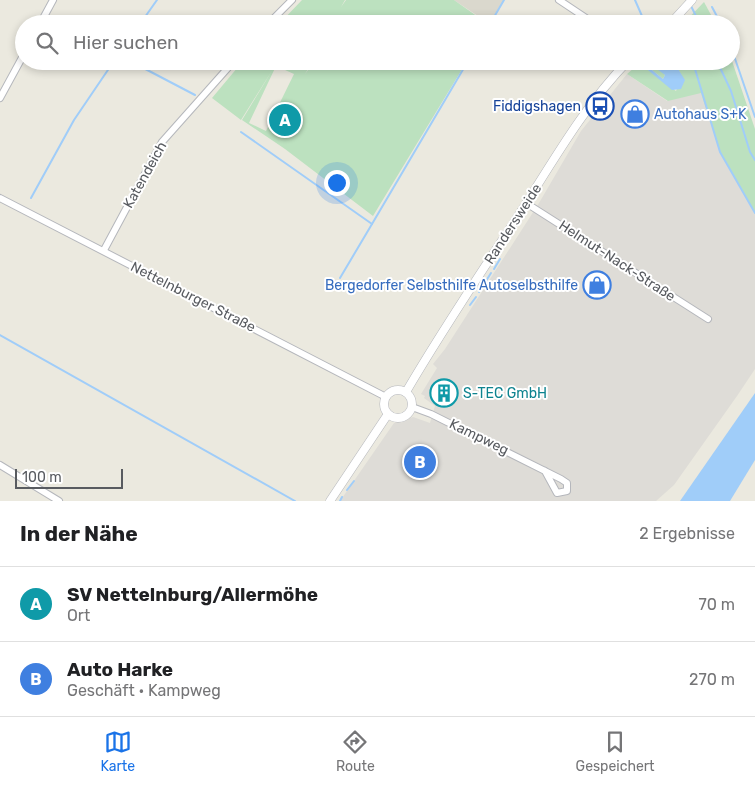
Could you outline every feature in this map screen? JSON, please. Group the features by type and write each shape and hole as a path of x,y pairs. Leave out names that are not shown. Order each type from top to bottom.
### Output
{"street":[{"path":"44,15 52,0"},
{"path":"277,15 292,0"},
{"path":"559,0 582,15"},
{"path":"679,15 692,0"},
{"path":"0,98 15,70"},
{"name":"Katendeich","path":"104,250 162,142 226,70"},
{"name":"Randersweide","path":"406,392 435,342 561,148 620,70"},
{"name":"Nettelnburger Straße","path":"0,198 386,397"},
{"name":"Helmut-Nack-Straße","path":"526,203 708,319"},
{"path":"393,391 406,392 412,400 412,407 409,413 401,418 388,414 384,406 386,397 393,391"},
{"name":"Kampweg","path":"412,407 437,416 545,471"},
{"path":"330,501 388,414"},
{"path":"0,465 60,501"}],"shaded area":[{"path":"454,0 504,0 495,15 476,15"},
{"path":"627,74 667,101 701,92 720,152 755,213 755,369 737,396 674,485 656,501 340,501 394,423 413,417 430,423 435,406 421,394 437,368 433,364 445,349 539,203 581,131"}],"green space":[{"path":"302,0 345,0 341,7 346,0 454,0 475,15 288,15"},
{"path":"704,2 711,15 692,15"},
{"path":"235,70 272,70 241,120 212,98"},
{"path":"272,70 274,70 249,123 266,131 294,74 285,70 307,70 305,74 308,70 462,70 373,216 285,149 242,120"},
{"path":"632,70 648,70 676,91 682,76 678,70 735,70 755,129 755,213 720,152 701,93 668,101 627,74"},
{"path":"652,70 661,70 665,75 663,79"}],"water":[{"path":"648,70 652,70 663,79 665,75 658,70 679,70 685,80 681,89 672,90"},
{"path":"755,393 755,460 730,501 680,501"}],"waterway":[{"path":"146,15 157,0"},
{"path":"495,15 504,0"},
{"path":"635,0 642,15"},
{"path":"691,6 696,15"},
{"path":"712,7 716,15"},
{"path":"31,198 74,120 108,70"},
{"path":"147,70 195,95"},
{"path":"372,224 463,70"},
{"path":"695,70 720,152 755,213"},
{"path":"721,70 731,91 750,152 755,160"},
{"path":"739,70 755,117"},
{"path":"241,132 372,224 340,278"},
{"path":"494,269 500,259"},
{"path":"479,292 491,273"},
{"path":"470,305 476,297"},
{"path":"0,335 295,501"},
{"path":"347,490 354,481"},
{"path":"340,501 342,497"}],"place":[{"name":"Fiddigshagen","path":"600,106"},
{"name":"Autohaus S+K","path":"635,114"},
{"name":"SV Nettelnburg/Allermöhe","path":"285,120"},
{"name":"Bergedorfer Selbsthilfe Autoselbsthilfe","path":"597,285"},
{"name":"S-TEC GmbH","path":"444,393"},
{"name":"Auto Harke","path":"420,462"}]}
